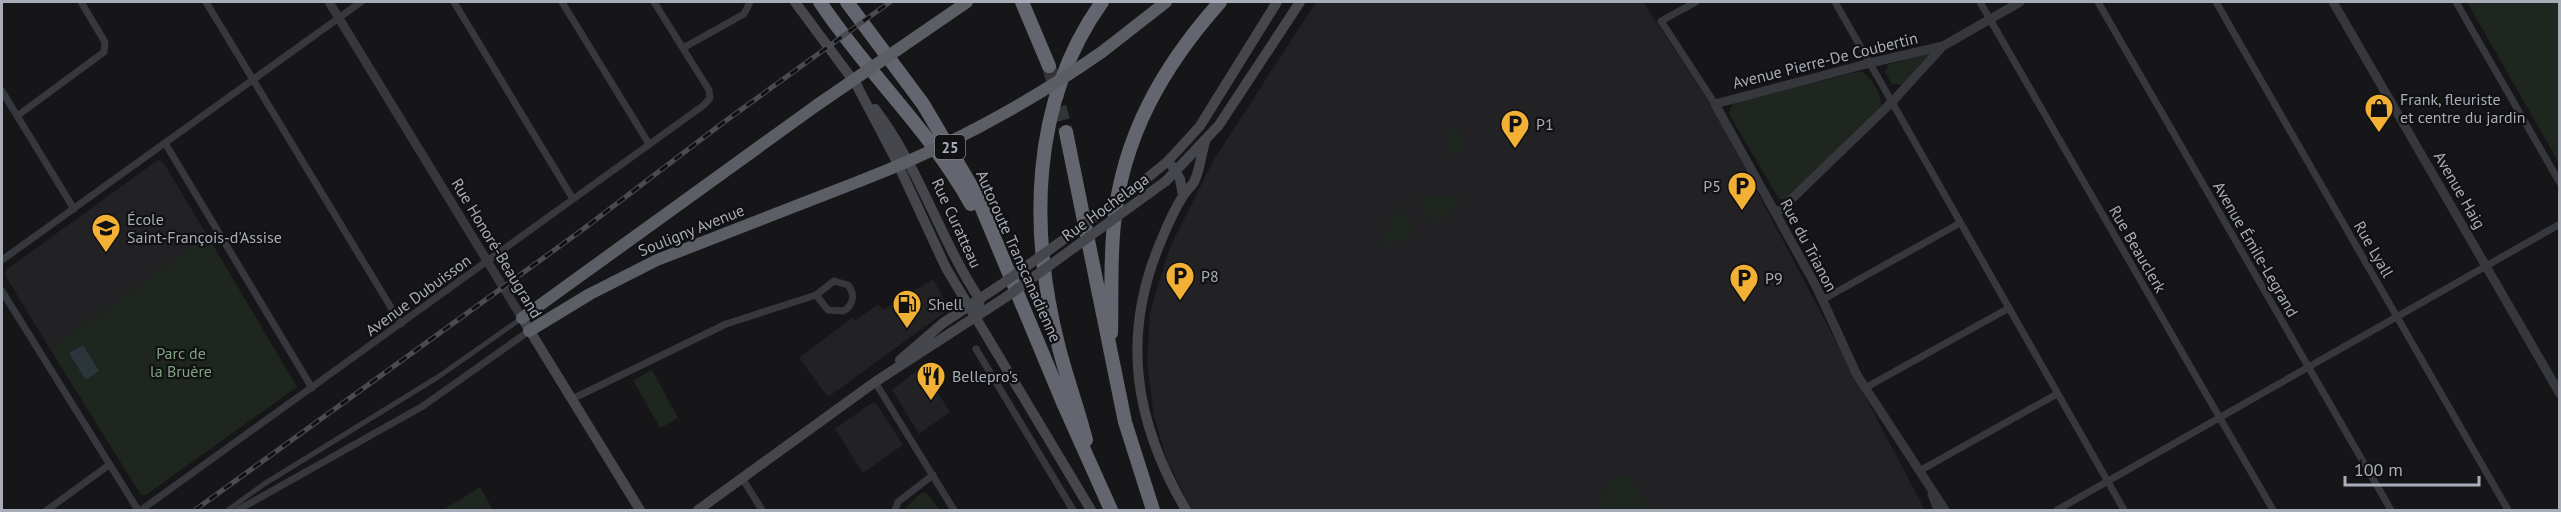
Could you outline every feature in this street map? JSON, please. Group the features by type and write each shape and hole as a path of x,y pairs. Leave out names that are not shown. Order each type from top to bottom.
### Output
{"highway":[{"path":"820,2 858,55 951,171 975,210 1022,301"},
{"name":"Autoroute Transcanadienne","path":"847,2 903,75 944,136 976,194 1111,510"},
{"name":"Souligny Avenue","path":"522,318 817,105 967,2"},
{"path":"1022,2 1048,66"},
{"path":"1098,482 1059,346 1043,258 1039,200 1043,148 1056,95 1076,45 1102,2"},
{"name":"Souligny Avenue","path":"529,331 590,294 657,260 927,154 980,128 1102,52 1166,2"},
{"path":"1110,352 1113,233 1126,160 1138,125 1161,78 1185,43 1220,2"},
{"path":"1066,132 1132,450 1153,510"}],"main road":[{"name":"Rue Curatteau","path":"797,2 904,151 958,263 980,300"},
{"name":"Rue Hochelaga","path":"875,382 942,323 980,300 1168,161 1207,116 1277,2"},
{"name":"Rue Hochelaga","path":"698,510 875,382 1006,297 1166,181 1205,142 1225,116 1300,2"},
{"name":"Rue Curatteau","path":"856,84 896,160 946,268 1091,510"},
{"path":"1186,510 1154,449 1143,414 1136,366 1138,332 1149,278 1160,244 1183,196 1195,179 1205,142"},
{"path":"1168,161 1181,181 1183,196"},
{"path":"975,318 980,300"},
{"name":"Rue Honoré-Beaugrand","path":"522,318 640,510"}],"street":[{"path":"17,116 104,52 105,42 81,2"},
{"path":"206,2 401,324"},
{"name":"Rue Honoré-Beaugrand","path":"329,2 522,318"},
{"path":"2,260 361,2"},
{"path":"454,2 573,199"},
{"path":"562,2 650,144"},
{"path":"654,2 683,48 744,14 750,4"},
{"name":"Rue du Trianon","path":"1696,2 1661,21 1714,104 1822,300 1865,388 1921,470 1938,510"},
{"path":"1835,2 2124,510"},
{"name":"Rue Beauclerk","path":"1980,2 2273,510"},
{"name":"Avenue Pierre-De Coubertin","path":"1714,104 1943,46 2020,2"},
{"name":"Avenue Émile-Legrand","path":"2098,2 2391,510"},
{"name":"Rue Lyall","path":"2216,2 2508,510"},
{"name":"Avenue Haig","path":"2333,2 2559,394"},
{"path":"2456,2 2559,183"},
{"name":"Avenue Pierre-De Coubertin","path":"1776,214 1892,102 1943,46"},
{"name":"Avenue Dubuisson","path":"139,510 704,105 710,98 709,90 683,48"},
{"path":"2,92 74,209"},
{"path":"165,143 312,388"},
{"path":"1822,300 1960,223"},
{"path":"2057,510 2559,224"},
{"path":"572,399 726,324 816,295 829,283 838,281 848,285 853,299 848,308 833,312 816,295"},
{"path":"2,292 139,510"},
{"path":"1865,388 2008,308"},
{"path":"228,510 264,484 430,382 522,318"},
{"name":"Souligny Avenue","path":"238,510 423,406 529,331"},
{"path":"976,349 1073,510"},
{"path":"875,382 954,510"},
{"path":"1921,470 2057,394"},
{"path":"47,510 109,465"},
{"path":"895,510 898,502 933,475"},
{"path":"742,478 762,510"},
{"name":"Rue du Trianon","path":"1928,484 1945,510"}],"shaded area":[{"path":"1316,2 1643,2 1713,108 1925,510 1192,510 1167,460 1154,416 1147,363 1150,312 1170,247 1213,161"},
{"name":"École Saint-François-d'Assise","path":"158,160 163,162 207,235 50,349 5,275 6,270"},
{"path":"933,279 949,309 828,397 799,358 852,318 855,321 878,304 883,310"},
{"path":"83,345 99,371 86,380 69,353"},
{"path":"921,367 950,412 919,434 892,390"},
{"path":"876,403 903,445 863,473 835,429 870,404"}],"green space":[{"path":"2467,2 2559,2 2559,163"},
{"path":"1931,53 1901,85 1892,84 1885,72 1889,64"},
{"path":"1861,71 1875,87 1881,106 1786,199 1779,199 1729,114 1733,103"},
{"path":"1457,127 1468,146 1454,154 1443,135"},
{"path":"1415,194 1461,199 1463,202 1444,218 1432,222"},
{"path":"1400,204 1414,232 1404,241 1381,248 1379,244"},
{"name":"Parc de la Bruère","path":"207,235 297,387 146,495 141,495 50,349"},
{"path":"652,370 678,418 660,428 633,380"},
{"path":"1628,473 1651,510 1601,510 1603,492 1616,479"},
{"path":"480,487 493,510 443,510"},
{"path":"921,493 927,493 940,510 904,510"}],"tunnel":[{"path":"1049,66 1066,132"}],"railway":[{"path":"195,510 582,230 724,122 890,2"}],"place":[{"name":"Frank, fleuriste et centre du jardin","path":"2379,134"},
{"name":"P1","path":"1515,150"},
{"name":"P5","path":"1742,212"},
{"name":"École Saint-François-d'Assise","path":"106,254"},
{"name":"P8","path":"1180,302"},
{"name":"P9","path":"1744,304"},
{"name":"Shell","path":"907,330"},
{"name":"Bellepro's","path":"931,402"}]}
